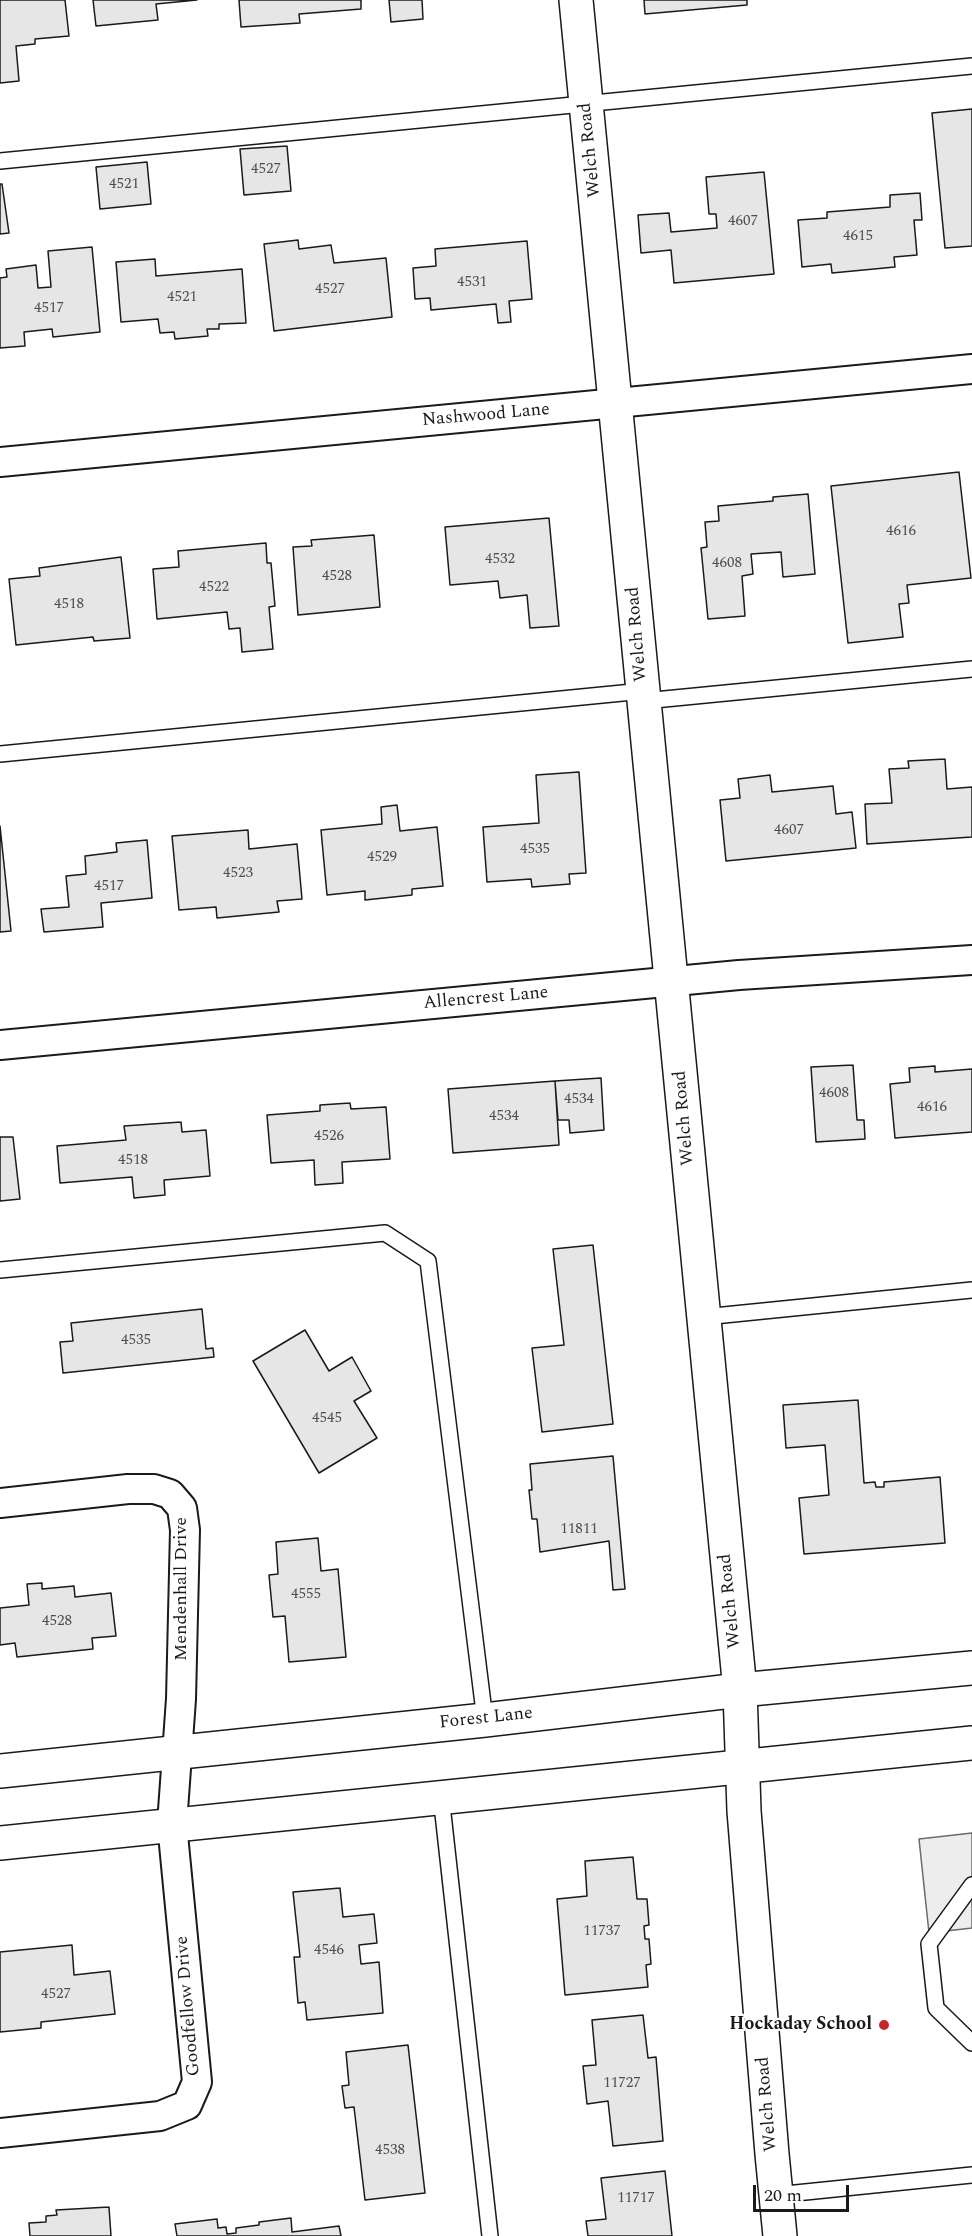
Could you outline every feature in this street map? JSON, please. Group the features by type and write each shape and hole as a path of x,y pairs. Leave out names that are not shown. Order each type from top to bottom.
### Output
{"street":[{"name":"Welch Road","path":"576,0 740,1690 744,1811 780,2236"},
{"name":"Nashwood Lane","path":"0,462 972,369"},
{"name":"Allencrest Lane","path":"0,1045 672,981 972,960"},
{"name":"Mendenhall Drive","path":"0,1503 128,1489 154,1489 170,1494 182,1508 185,1530 178,1752"},
{"name":"Forest Lane","path":"0,1771 485,1720 740,1690 972,1668"},
{"path":"0,1843 972,1743"},
{"name":"Goodfellow Drive","path":"0,2133 160,2116 187,2105 197,2082 172,1824 178,1752"}],"lane":[{"path":"0,161 972,66"},
{"path":"0,754 972,669"},
{"path":"0,1270 385,1233 428,1261 485,1720"},
{"path":"704,1317 972,1290"},
{"path":"441,1796 490,2236"},
{"path":"972,1885 929,1944 936,2008 972,2043"},
{"path":"776,2195 972,2175"}],"shaded area":[{"path":"972,1833 972,1928 929,1933 919,1839"}],"building":[{"path":"0,0 65,0 69,36 35,39 35,44 16,46 19,81 0,83"},
{"path":"93,0 197,0 156,4 158,20 96,26"},
{"path":"239,0 361,0 361,9 299,14 300,23 241,27"},
{"path":"389,0 422,0 423,19 391,22"},
{"path":"644,0 747,0 747,5 645,14"},
{"path":"972,109 972,246 945,248 932,113"},
{"path":"287,146 291,191 244,195 240,149"},
{"path":"147,162 151,204 100,209 96,167"},
{"path":"764,172 774,274 674,283 671,250 641,253 638,215 669,213 671,232 717,228 716,214 709,214 706,177"},
{"path":"0,184 2,184 9,233 0,234"},
{"path":"920,193 922,220 914,220 917,255 894,257 895,267 832,273 831,264 802,267 798,220 827,218 827,212 890,207 890,195"},
{"path":"298,240 299,249 331,245 334,263 386,258 392,317 274,331 264,244"},
{"path":"527,241 532,299 509,301 511,322 498,323 496,304 431,310 430,298 415,299 413,268 436,266 435,249"},
{"path":"92,247 100,332 53,337 52,329 24,332 25,346 0,348 0,278 7,277 6,269 36,265 38,288 51,287 48,251"},
{"path":"155,259 156,276 242,269 246,323 219,324 219,329 207,329 208,336 175,339 174,332 160,333 158,319 121,322 116,262"},
{"path":"959,472 971,578 907,585 909,603 899,604 903,637 848,643 831,486"},
{"path":"808,494 815,574 783,577 781,552 751,554 753,574 742,576 745,616 708,619 701,548 707,547 705,522 719,521 718,506 773,501 773,497"},
{"path":"549,518 559,626 530,628 527,595 500,598 498,581 450,585 445,527"},
{"path":"374,535 380,607 298,615 293,547 312,546 311,540"},
{"path":"266,543 267,563 271,563 275,606 269,607 273,649 242,652 240,628 229,629 227,612 157,619 153,569 179,567 178,551"},
{"path":"121,557 130,638 94,641 93,637 16,645 9,579 40,576 39,568"},
{"path":"945,759 947,789 972,787 972,837 867,844 865,804 892,803 889,769 909,768 908,761"},
{"path":"579,772 586,873 569,874 570,884 532,887 531,879 487,882 483,827 539,823 536,775"},
{"path":"770,775 772,792 833,786 836,814 852,812 856,848 726,861 720,800 740,798 738,779"},
{"path":"397,805 400,831 437,827 443,886 412,889 412,895 365,900 365,891 327,895 321,830 382,824 381,807"},
{"path":"0,826 11,931 0,932"},
{"path":"248,830 249,849 297,844 302,899 277,901 279,912 217,918 216,907 179,910 172,836"},
{"path":"147,840 152,898 101,903 103,927 44,932 41,909 69,907 66,876 86,874 85,856 117,852 116,843"},
{"path":"853,1065 857,1120 864,1120 865,1139 816,1142 811,1067"},
{"path":"935,1066 935,1072 972,1069 972,1132 895,1138 890,1084 910,1082 909,1068"},
{"path":"601,1078 604,1130 570,1133 569,1120 558,1120 555,1081"},
{"path":"555,1081 559,1145 453,1153 448,1089"},
{"path":"350,1103 351,1109 386,1107 390,1159 342,1162 343,1183 315,1185 314,1160 271,1163 267,1115 320,1111 320,1105"},
{"path":"181,1122 182,1132 206,1130 210,1176 164,1180 165,1195 134,1198 132,1177 60,1183 57,1146 126,1140 124,1126"},
{"path":"0,1137 13,1137 20,1199 0,1201"},
{"path":"593,1245 613,1424 542,1432 532,1348 564,1345 553,1249"},
{"path":"202,1309 206,1349 213,1348 214,1357 63,1373 60,1342 73,1341 71,1323"},
{"path":"305,1330 329,1371 352,1357 371,1391 354,1401 377,1438 319,1473 253,1361"},
{"path":"858,1400 864,1483 875,1482 876,1487 884,1487 884,1482 940,1477 945,1543 804,1554 799,1498 829,1495 825,1445 786,1448 783,1405"},
{"path":"613,1456 625,1589 613,1590 609,1541 540,1552 537,1519 532,1519 529,1490 532,1490 530,1464"},
{"path":"318,1538 321,1571 338,1569 346,1657 289,1662 285,1616 273,1617 269,1575 278,1574 276,1542"},
{"path":"42,1583 42,1589 74,1586 75,1597 111,1593 116,1636 92,1638 93,1649 17,1657 15,1643 0,1645 0,1608 29,1605 27,1584"},
{"path":"633,1857 637,1899 647,1899 649,1925 644,1926 645,1939 649,1939 651,1964 646,1965 648,1987 565,1995 557,1899 587,1896 585,1861"},
{"path":"340,1888 343,1917 374,1914 377,1943 359,1945 361,1964 379,1962 383,2013 307,2020 305,2002 298,2003 294,1957 300,1957 293,1892"},
{"path":"72,1945 74,1975 110,1971 115,2014 41,2022 41,2028 0,2032 0,1952"},
{"path":"643,2015 648,2058 656,2057 663,2141 613,2146 608,2101 587,2104 583,2066 596,2065 592,2020"},
{"path":"408,2045 425,2193 365,2200 354,2107 345,2108 342,2086 349,2085 346,2052"},
{"path":"665,2171 672,2236 588,2236 586,2221 606,2219 601,2178"},
{"path":"109,2207 111,2236 30,2236 29,2223 46,2222 46,2216 57,2215 56,2210"},
{"path":"291,2218 292,2232 339,2226 341,2236 177,2236 175,2224 217,2219 218,2228 226,2227 227,2234 236,2233 236,2228 259,2225 259,2222"}],"place":[{"name":"Hockaday School","path":"884,2025"}]}
